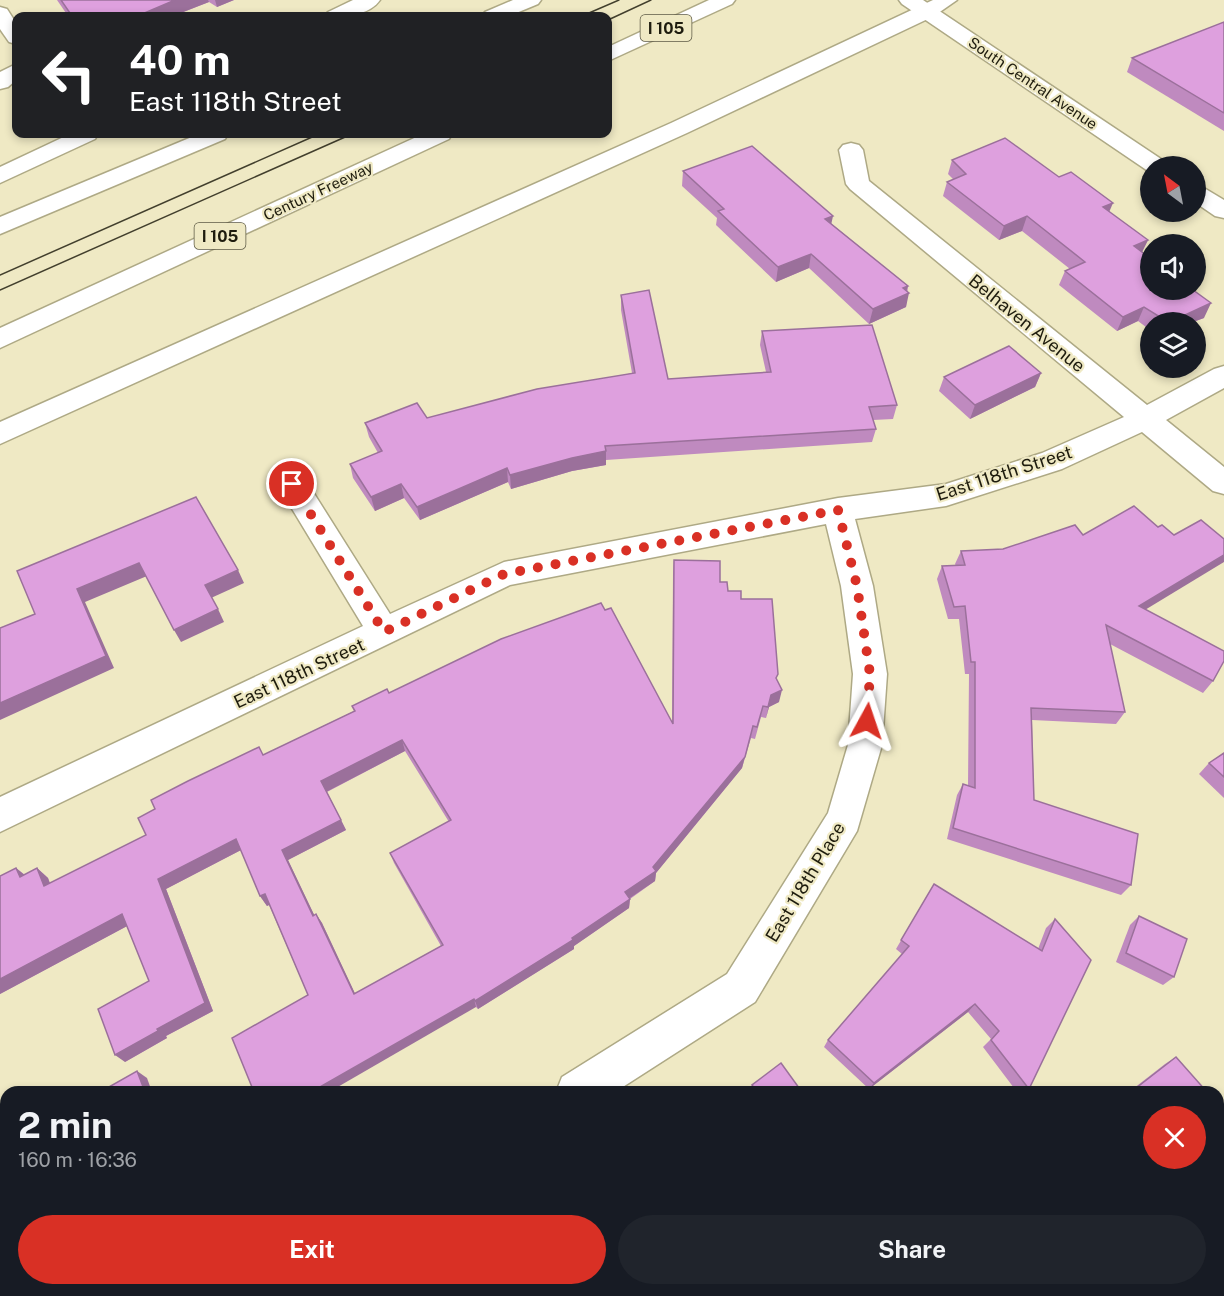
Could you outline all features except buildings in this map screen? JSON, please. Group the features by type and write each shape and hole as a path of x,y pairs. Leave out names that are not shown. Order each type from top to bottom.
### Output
{"main road":[{"path":"344,12 370,0"},
{"path":"502,12 531,0"},
{"name":"I 105","path":"612,53 725,0"},
{"path":"0,434 679,128 928,4"},
{"name":"South Central Avenue","path":"928,4 1142,156"},
{"path":"0,13 12,32"},
{"path":"0,176 79,138"},
{"path":"0,226 208,138"},
{"name":"Century Freeway","path":"0,339 432,138"},
{"name":"Belhaven Avenue","path":"851,150 858,184 1224,483"},
{"name":"East 118th Street","path":"0,815 504,574 838,510 946,495 1052,461 1145,419 1224,376"},
{"path":"292,484 384,632"},
{"name":"East 118th Place","path":"586,1086 741,988 844,819 864,745 870,674 857,586 838,510"}],"tram line":[{"path":"591,12 619,0"},
{"path":"612,18 651,0"},
{"path":"0,275 310,138"},
{"path":"0,290 343,138"}],"route":[{"path":"292,484 384,632 504,574 838,510 857,586 870,674 867,721"}]}
